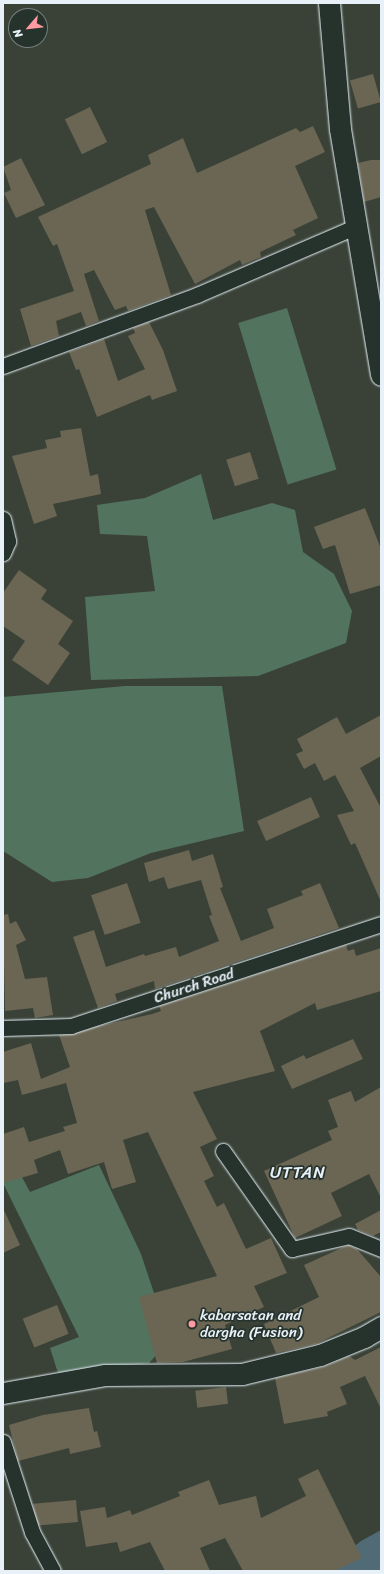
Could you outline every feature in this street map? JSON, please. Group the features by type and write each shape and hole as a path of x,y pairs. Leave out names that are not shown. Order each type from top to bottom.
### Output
{"street":[{"path":"329,3 340,129 381,375"},
{"path":"3,366 197,295 357,226"},
{"path":"3,519 8,541 3,553"},
{"name":"Church Road","path":"3,1028 71,1026 381,924"},
{"path":"223,1151 292,1249 349,1236 381,1249"},
{"path":"3,1393 105,1375 242,1374 320,1355 364,1337 381,1327"},
{"path":"3,1442 32,1532 53,1571"}],"green space":[{"path":"287,308 336,470 288,485 238,323"},
{"path":"201,474 213,520 272,503 295,510 303,552 334,574 352,611 346,643 258,676 91,680 85,597 155,591 147,536 100,534 97,505 145,498"},
{"path":"125,686 222,686 244,831 151,853 88,878 52,882 3,851 3,697"},
{"path":"9,1153 30,1192 99,1165 141,1254 158,1305 163,1348 149,1363 58,1373 50,1348 79,1337 3,1183 3,1156"}],"water":[{"path":"381,1530 381,1571 324,1571 361,1541"}],"building":[{"path":"373,74 381,102 358,108 350,81"},
{"path":"90,107 107,142 82,154 65,119"},
{"path":"313,126 325,152 295,166 318,218 293,230 296,235 260,252 261,257 242,265 240,260 195,284 154,207 145,210 171,295 128,311 126,306 115,310 94,270 84,274 99,321 86,326 81,312 56,321 59,336 31,346 20,309 74,291 57,244 53,246 38,217 151,164 148,155 183,138 197,173 296,128 300,132"},
{"path":"21,158 45,205 16,218 4,193 11,190 3,167"},
{"path":"371,160 381,160 381,197 364,202 358,163"},
{"path":"149,322 163,350 177,391 152,400 150,395 97,417 79,369 76,370 69,352 104,339 118,381 145,369 128,336 135,333 133,328"},
{"path":"81,428 90,476 98,474 101,494 53,504 57,516 34,524 12,456 47,448 45,440 61,437 60,431"},
{"path":"250,452 259,479 235,486 226,460"},
{"path":"365,508 381,549 381,585 350,594 335,545 323,549 314,527"},
{"path":"19,570 47,590 41,599 73,621 58,644 70,653 48,685 12,660 25,641 3,626 3,593"},
{"path":"381,715 381,756 360,768 381,808 381,902 355,843 351,845 337,815 354,811 335,775 324,781 315,763 304,769 296,754 303,751 297,739 337,717 346,734"},
{"path":"311,797 320,817 266,841 257,821"},
{"path":"189,850 192,861 213,854 223,887 220,888 241,941 274,928 267,909 303,895 301,891 320,883 339,928 155,989 154,981 115,994 117,1001 98,1008 73,937 94,930 106,967 144,954 145,956 176,947 179,957 219,941 209,916 212,915 201,880 168,889 164,877 149,882 144,863"},
{"path":"127,883 141,923 105,935 91,895"},
{"path":"8,914 10,924 16,921 26,940 16,945 25,979 47,977 53,1015 35,1018 33,1008 5,1011 3,915"},
{"path":"346,945 348,951 354,949 356,956 381,948 381,991 317,1010 315,1003 260,1031 275,1071 193,1092 217,1139 200,1147 214,1176 204,1181 217,1207 224,1203 246,1249 271,1238 287,1273 254,1286 264,1307 225,1325 232,1349 183,1362 157,1363 139,1297 217,1276 148,1132 123,1140 136,1182 112,1189 104,1162 68,1174 60,1150 34,1160 38,1173 3,1183 3,1134 24,1127 29,1142 65,1131 63,1127 77,1123 66,1083 22,1095 18,1080 3,1083 3,1052 31,1043 41,1079 70,1067 59,1035 152,1014 161,1011 159,1006"},
{"path":"353,1039 363,1059 292,1089 281,1066 304,1055 306,1059"},
{"path":"381,1087 381,1198 369,1174 331,1193 342,1216 295,1238 264,1171 332,1140 328,1131 338,1127 328,1100 351,1091 355,1102"},
{"path":"3,1208 20,1245 3,1253"},
{"path":"381,1210 381,1232 373,1236 358,1230 355,1224"},
{"path":"348,1245 357,1249 381,1277 381,1312 316,1344 276,1353 264,1324 319,1297 304,1265"},
{"path":"57,1305 69,1334 34,1348 23,1319"},
{"path":"381,1347 381,1409 365,1376 340,1387 347,1404 327,1412 328,1416 284,1424 275,1378 323,1367 349,1356 355,1360"},
{"path":"226,1387 228,1404 197,1408 195,1391"},
{"path":"89,1408 94,1432 97,1431 101,1447 70,1454 69,1448 18,1461 9,1425 43,1415"},
{"path":"318,1469 362,1558 334,1571 243,1571 225,1538 200,1548 210,1571 165,1571 150,1542 120,1552 117,1542 86,1547 80,1511 105,1507 107,1518 130,1510 132,1515 180,1496 178,1492 209,1480 219,1505 256,1496 261,1518 306,1496 298,1479"},
{"path":"76,1500 78,1522 35,1526 33,1504"}],"place":[{"name":"kabarsatan and dargha (Fusion)","path":"192,1324"}],"district":[{"name":"UTTAN","path":"298,1173"}]}
